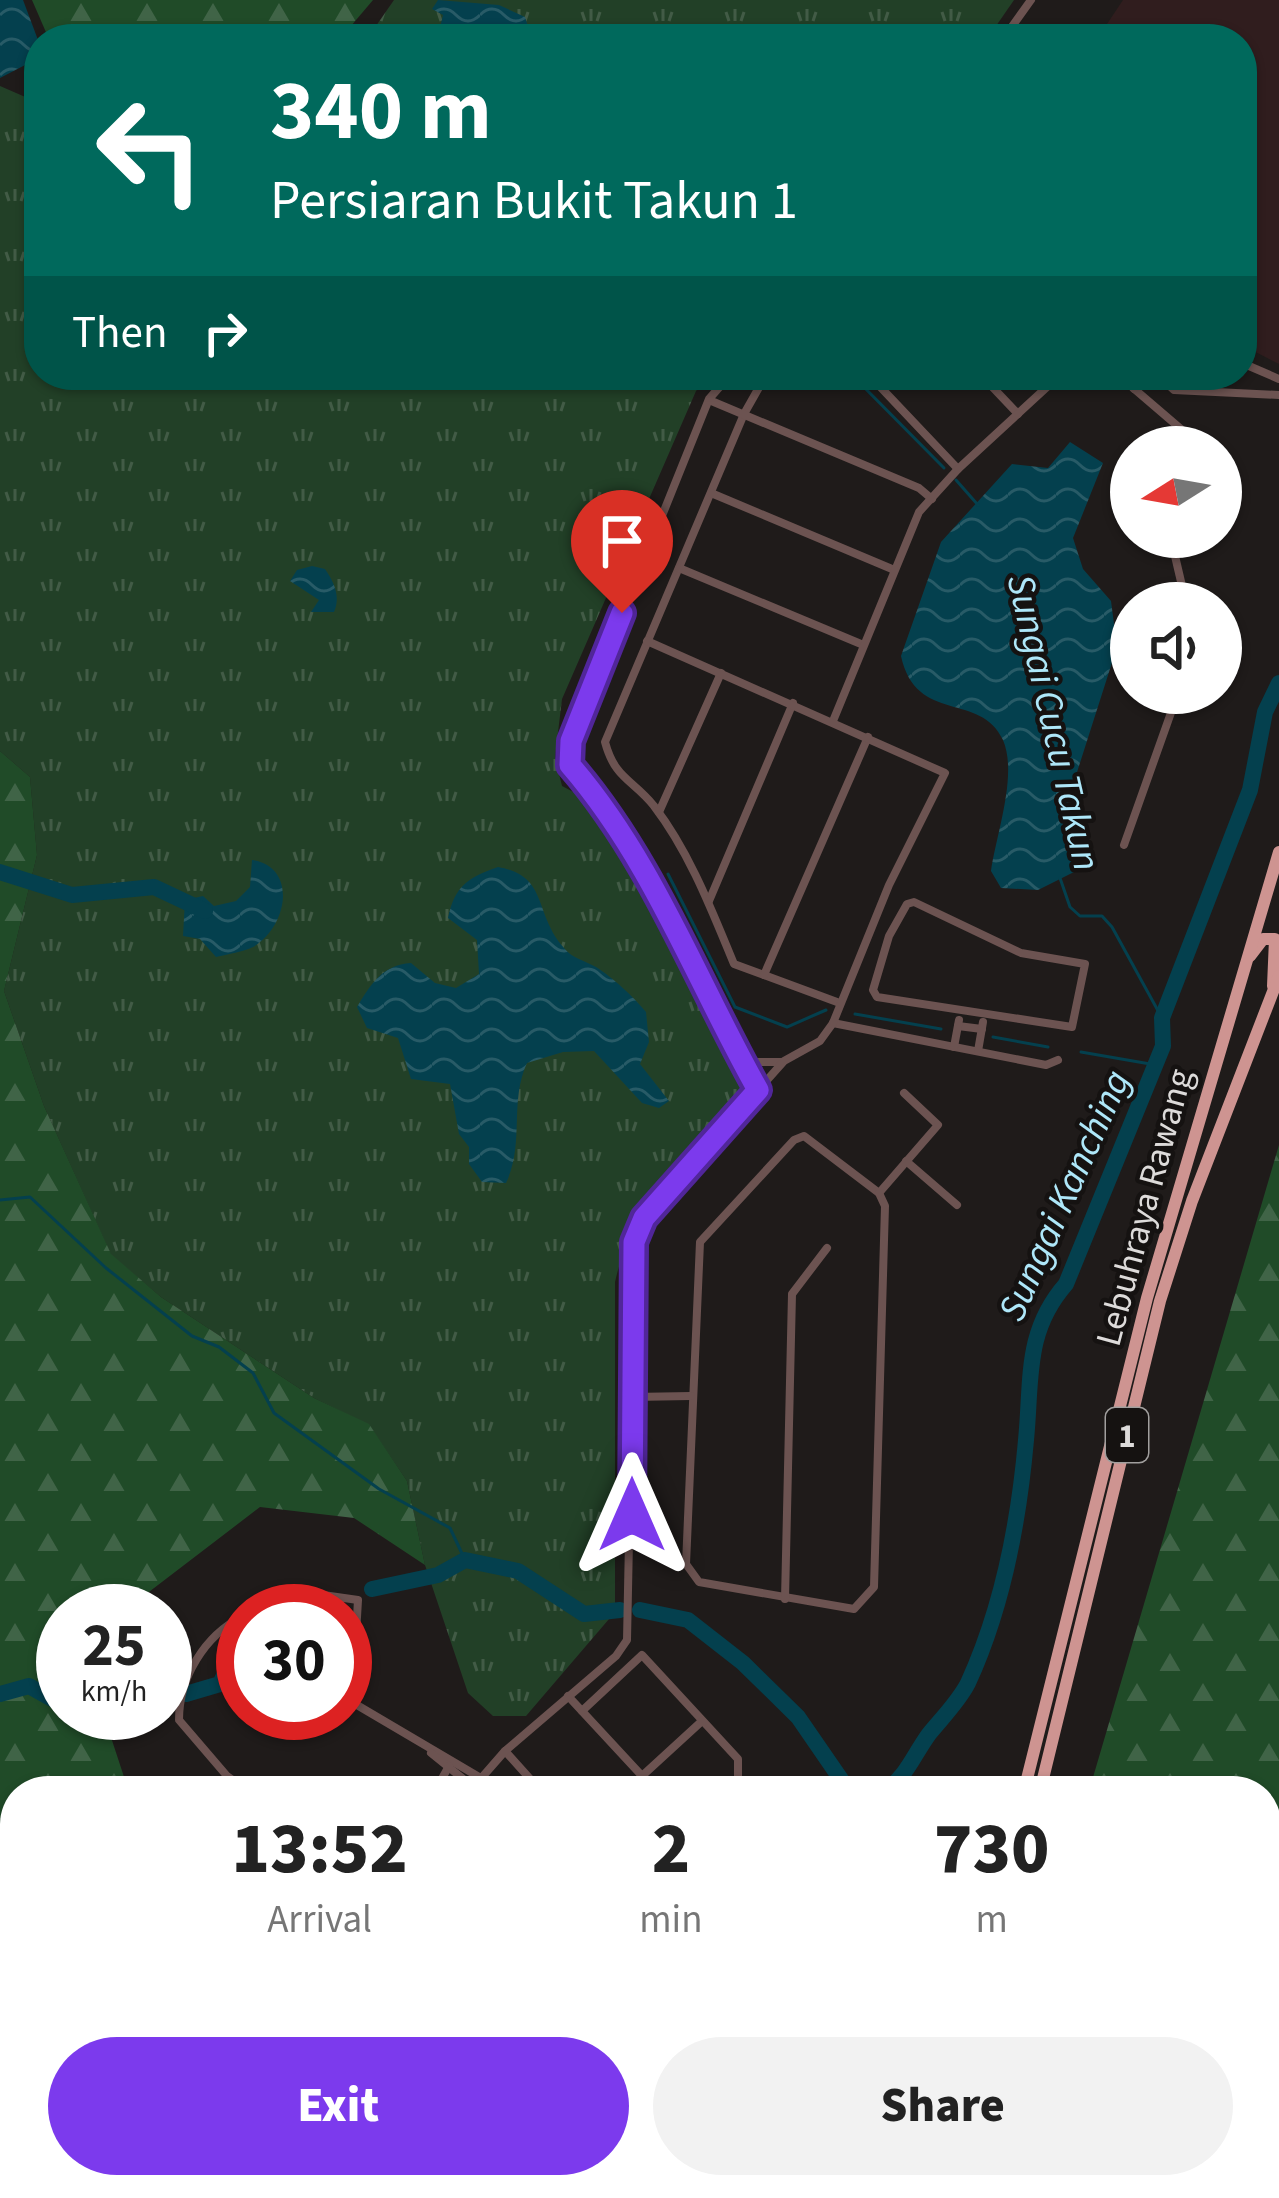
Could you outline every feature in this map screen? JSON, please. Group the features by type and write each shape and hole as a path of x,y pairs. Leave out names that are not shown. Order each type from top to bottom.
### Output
{"highway":[{"name":"Lebuhraya Rawang","path":"1028,1776 1147,1298 1279,852"},
{"path":"1240,972 1263,939 1275,939 1273,994"},
{"name":"Lebuhraya Rawang","path":"1044,1776 1160,1301 1192,1201 1279,976"}],"street":[{"path":"717,390 709,399 567,752 570,765 612,815 650,877 758,1090"},
{"path":"758,390 605,742 612,768 658,813 708,902 734,964 837,1002"},
{"path":"883,390 958,469"},
{"path":"995,390 1018,414"},
{"path":"832,721 892,569 920,512 958,469 1044,390"},
{"path":"1135,390 1177,426"},
{"path":"1228,390 1266,399 1279,395"},
{"path":"709,399 919,488 932,499"},
{"path":"711,493 892,569"},
{"path":"679,568 861,644"},
{"path":"480,1776 616,1656 627,1640 634,1242 644,1218 784,1061 820,1041 945,773 647,641"},
{"path":"658,813 721,673"},
{"path":"708,902 793,703"},
{"path":"1124,845 1171,714"},
{"path":"764,975 868,736"},
{"path":"907,904 959,919 1021,953 1085,964 1070,1028 877,997 873,990 889,936 907,904"},
{"path":"832,1023 1046,1065 1058,1060"},
{"path":"954,1047 958,1023 982,1026 978,1052"},
{"path":"737,1054 757,1062 784,1061"},
{"path":"879,1193 938,1125 904,1093"},
{"path":"804,1136 815,1139 879,1193 887,1226 874,1587 854,1609 699,1582 690,1575 691,1396 700,1242 804,1136"},
{"path":"907,1161 957,1205"},
{"path":"785,1599 791,1294 827,1248"},
{"path":"632,1396 691,1396"},
{"path":"216,1637 185,1676 179,1720 227,1776"},
{"path":"582,1711 642,1655 738,1759 741,1776"},
{"path":"568,1696 642,1776 702,1720"},
{"path":"372,1714 430,1751 459,1776"},
{"path":"505,1751 528,1776"},
{"path":"450,1766 476,1776"},
{"path":"444,1776 450,1766"}],"shaded area":[{"path":"1123,0 1279,0 1279,364 1257,353 1257,24 1107,24"}],"green space":[{"path":"32,0 373,0 353,24 42,24"},
{"path":"394,0 1014,0 997,24 377,24"},
{"path":"0,86 24,96 24,390 697,390 562,699 555,757 562,786 577,794 641,885 741,1080 738,1101 663,1184 623,1254 615,1282 615,1612 526,1716 493,1716 468,1693 425,1565 407,1481 369,1425 314,1398 161,1297 111,1255 44,1106 4,991 37,855 30,777 0,751"},
{"path":"0,751 30,777 37,855 4,991 44,1106 111,1254 161,1297 314,1398 369,1424 407,1481 425,1565 354,1518 260,1507 159,1584 36,1584 36,1740 112,1740 124,1776 0,1776"},
{"path":"1279,1145 1279,1776 1093,1776"}],"water":[{"path":"0,0 23,0 32,24 24,24 24,66 0,78"},
{"path":"438,0 499,5 525,17 527,24 441,24 443,15 432,9"},
{"path":"1070,442 1103,463 1073,538 1083,569 1110,600 1110,669 1063,816 1064,836 1078,870 1038,890 1001,888 991,871 1007,787 1003,740 980,716 920,691 901,656 941,542 1012,464 1048,468"},
{"path":"325,569 331,579 337,595 334,612 311,612 319,600 290,581 297,570"},
{"path":"252,860 267,865 282,885 280,913 265,938 253,947 216,957 200,939 183,936 185,900 203,896 214,906 236,901 250,887"},
{"path":"498,867 533,887 554,935 567,952 609,976 646,1012 649,1042 640,1064 669,1101 659,1108 642,1103 594,1051 563,1052 527,1063 519,1093 515,1153 506,1183 482,1182 469,1164 469,1147 459,1134 450,1084 411,1079 398,1038 367,1028 357,1007 378,977 392,967 411,963 435,983 456,988 479,974 477,940 448,918 464,885"}],"waterway":[{"name":"Sungai Cucu Takun","path":"867,390 944,468"},
{"name":"Sungai Cucu Takun","path":"956,480 978,505"},
{"name":"Sungai Kanching","path":"901,1776 960,1696 980,1655 1014,1533 1036,1339 1052,1302 1066,1284 1163,1046 1162,1018 1250,790 1265,712 1279,683"},
{"path":"0,872 72,895 154,887 205,911"},
{"path":"668,874 735,1007 787,1027 826,1010"},
{"name":"Sungai Cucu Takun","path":"1060,878 1070,907 1080,916 1102,916 1112,927 1162,1018"},
{"path":"855,1014 941,1029"},
{"path":"993,1037 1048,1047"},
{"path":"1081,1052 1156,1065"},
{"path":"0,1200 30,1197 106,1268 192,1336 219,1347 253,1373 274,1413 379,1489 450,1528 465,1560"},
{"path":"372,1589 438,1575 465,1560 518,1571 584,1614 620,1610"},
{"path":"640,1610 688,1620 743,1663 798,1717 839,1776"},
{"path":"192,1692 216,1685"},
{"path":"0,1694 29,1686 36,1690"}],"route":[{"path":"622,613 567,752 570,765 612,815 650,877 758,1090 644,1218 634,1242 632,1515"}]}
